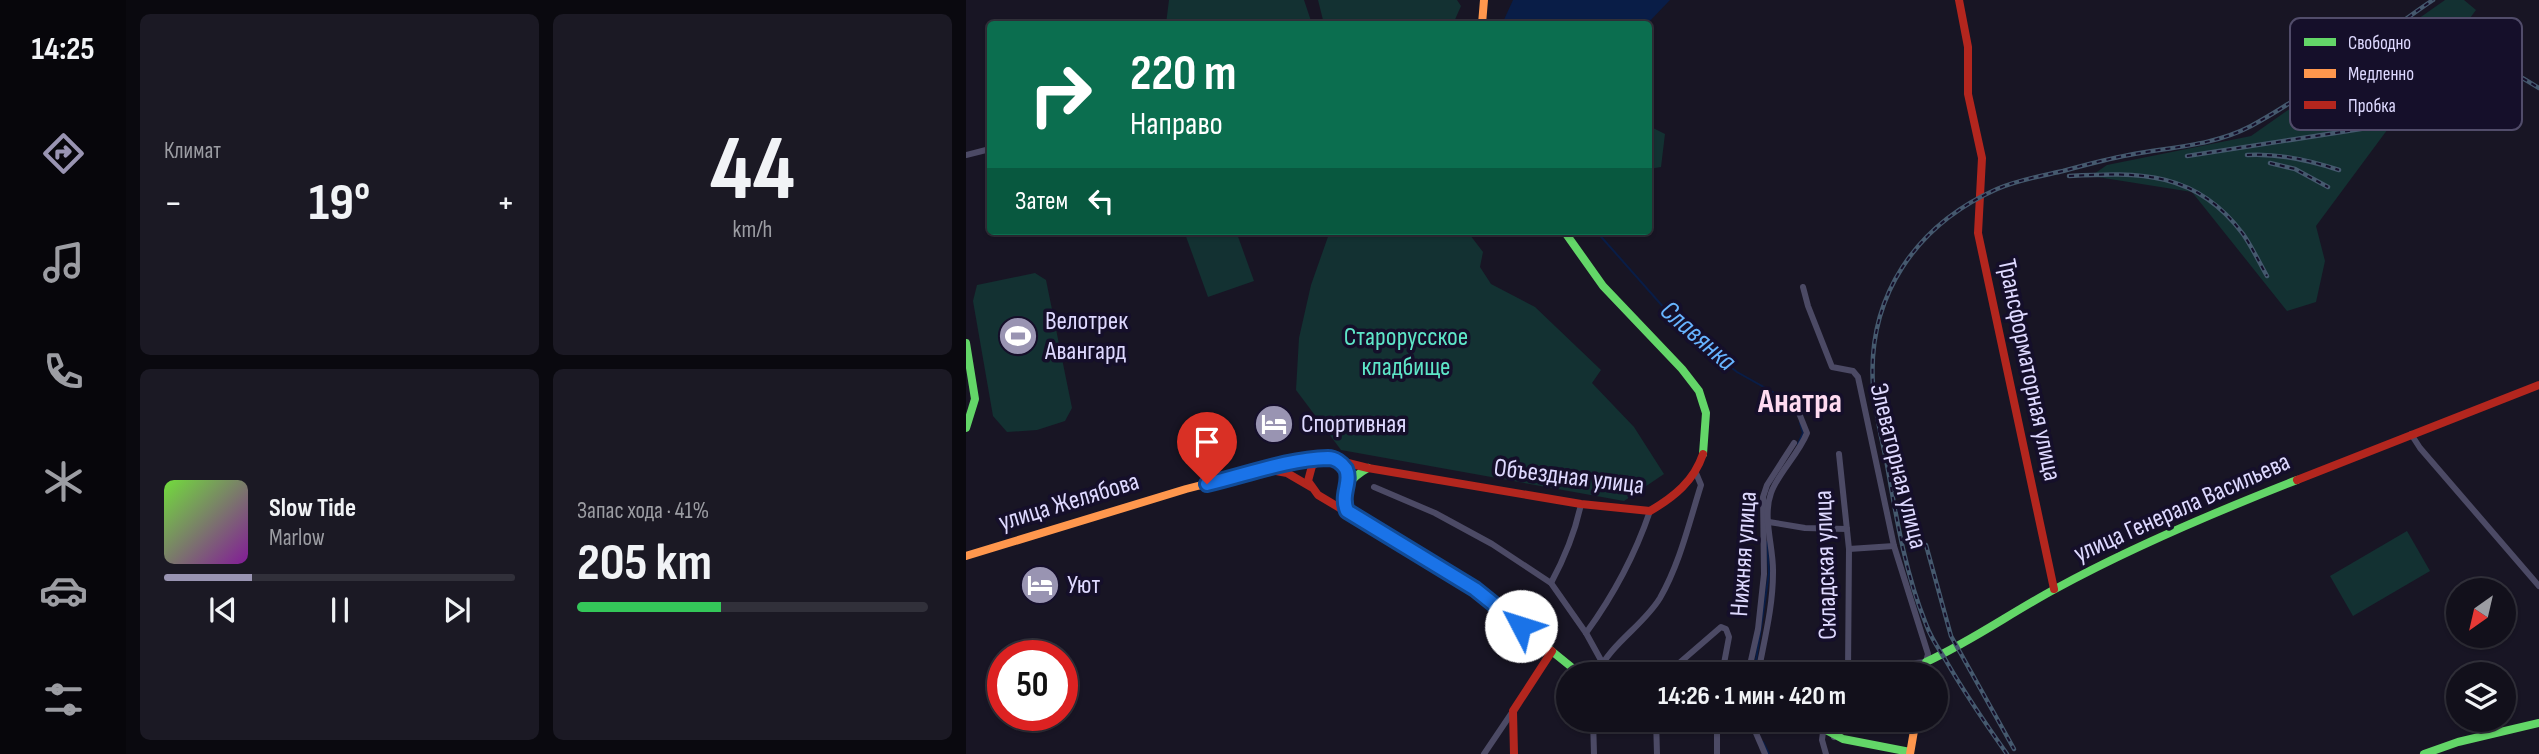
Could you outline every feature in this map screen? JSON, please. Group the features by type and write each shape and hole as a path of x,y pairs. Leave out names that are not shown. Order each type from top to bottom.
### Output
{"main road":[{"path":"1482,21 1484,0"},
{"name":"Трансформаторная улица","path":"1959,0 1968,47 1968,94 1982,158 1978,233 2054,589"},
{"name":"Объездная улица","path":"1339,462 1627,511 1650,511 1674,497 1696,473 1706,443 1706,412 1699,391 1678,365 1613,299 1566,235"},
{"path":"966,343 970,386 975,399 966,428"},
{"name":"улица Генерала Васильева","path":"1926,662 1956,648 2054,589 2119,555 2218,511 2539,385"},
{"path":"1311,487 1308,481 1309,470 1320,460 1328,458 1339,462 1347,473 1343,502 1347,511"},
{"name":"улица Желябова","path":"966,556 1105,512 1283,464 1320,460"},
{"path":"1324,497 1336,496 1353,476 1368,468"},
{"path":"1267,470 1279,470 1311,487 1475,589 1565,662"},
{"path":"1514,754 1513,710 1552,651"},
{"path":"2424,754 2458,742 2539,723"},
{"path":"1823,732 1848,743 1910,753 1914,732"}],"street":[{"path":"966,155 987,150"},
{"name":"Элеваторная улица","path":"1803,287 1832,367 1853,372 1857,377 1894,546 1928,654 1926,662"},
{"name":"Нижняя улица","path":"1760,662 1770,612 1773,573 1769,505 1772,491 1801,448 1807,433 1793,398"},
{"path":"2411,434 2420,448 2539,586"},
{"name":"Нижняя улица","path":"1751,662 1758,629 1764,574 1763,497 1767,485 1794,443"},
{"name":"Складская улица","path":"1839,454 1849,549 1848,662"},
{"path":"1374,487 1435,513 1492,544 1551,583 1586,633 1602,662 1659,600 1685,543 1701,485 1696,473"},
{"path":"1551,583 1575,532 1581,504"},
{"path":"1586,633 1607,604 1640,540 1650,511"},
{"path":"1769,522 1805,528 1847,529"},
{"path":"1849,549 1894,546"},
{"path":"1680,662 1721,626 1726,629 1729,637 1724,662"},
{"path":"1484,754 1513,710"},
{"path":"1593,732 1594,754"},
{"path":"1656,732 1657,754"},
{"path":"1717,732 1717,754"},
{"path":"1756,732 1765,754"},
{"path":"1823,732 1826,754"},
{"path":"1834,737 1836,732"}],"green space":[{"path":"1169,0 1304,0 1311,21 1166,21"},
{"path":"1318,0 1457,0 1461,6 1454,21 1323,21"},
{"path":"2445,0 2464,0 2476,10 2470,18 2419,18"},
{"path":"2290,109 2290,130 2387,130 2316,226 2325,261 2316,302 2287,311 2192,192 2091,176 2107,165 2251,136"},
{"path":"1652,128 1665,134 1661,167 1652,168"},
{"path":"1185,235 1237,235 1254,281 1208,297"},
{"name":"Старорусское кладбище","path":"1329,235 1470,235 1483,252 1480,267 1491,284 1535,307 1601,370 1592,383 1634,427 1664,474 1624,501 1341,450 1296,390 1299,338 1311,285"},
{"name":"Велотрек Авангард","path":"1035,273 1046,280 1072,408 1065,421 1037,430 1007,432 993,416 973,301 977,285"},
{"path":"2407,531 2430,571 2353,616 2330,576"}],"water":[{"path":"1513,0 1670,0 1650,21 1503,21"}],"waterway":[{"name":"Славянка","path":"1600,235 1681,327 1737,372 1787,400 1796,412"},
{"name":"Славянка","path":"1798,444 1803,433 1800,423"},
{"name":"Славянка","path":"1756,662 1769,573 1767,542"},
{"name":"Славянка","path":"1763,742 1769,754"}],"railway":[{"path":"2407,18 2433,0"},
{"path":"2522,78 2539,88"},
{"path":"2007,754 1932,637 1913,587 1877,418 1873,386 1873,353 1878,322 1888,294 1902,267 1921,243 1943,222 1968,204 1997,189 2112,158 2222,138 2251,126 2290,102"},
{"path":"2187,156 2354,130"},
{"path":"2247,155 2294,158 2339,170"},
{"path":"2270,163 2295,169 2328,187"},
{"path":"2069,176 2143,176 2186,187 2225,213 2243,234 2267,276"},
{"path":"1926,545 1951,636 2014,749"}],"traffic: fast":[{"path":"1567,235 1603,286 1682,369 1699,391 1706,413 1703,454"},
{"path":"966,343 975,399 966,428"},
{"path":"1347,511 1345,497 1348,485 1368,468"},
{"path":"1926,662 2115,558 2175,530 2297,480"},
{"path":"1385,535 1475,589 1565,662"},
{"path":"2424,754 2458,742 2539,723"},
{"path":"1830,732 1843,739 1910,752"}],"traffic: slow":[{"path":"1482,21 1484,0"},
{"path":"966,556 1186,489 1283,464 1317,460"},
{"path":"1910,754 1914,732"}],"traffic: jam":[{"path":"1959,0 1968,47 1968,94 1982,158 1978,233 2054,589"},
{"path":"2297,480 2539,385"},
{"path":"1385,535 1318,495 1308,481 1312,466 1328,458 1368,468 1581,504 1650,511 1689,480 1703,454"},
{"path":"1270,470 1287,473 1311,487"},
{"path":"1514,754 1513,711 1552,651"}],"place":[{"name":"Велотрек Авангард","path":"1018,336"},
{"name":"Спортивная","path":"1274,424"},
{"name":"Уют","path":"1040,585"}],"district":[{"name":"Анатра","path":"1800,402"}],"route":[{"path":"1207,484 1294,462 1328,458 1338,461 1346,469 1348,478 1343,495 1347,511 1475,589 1521,626"}]}
